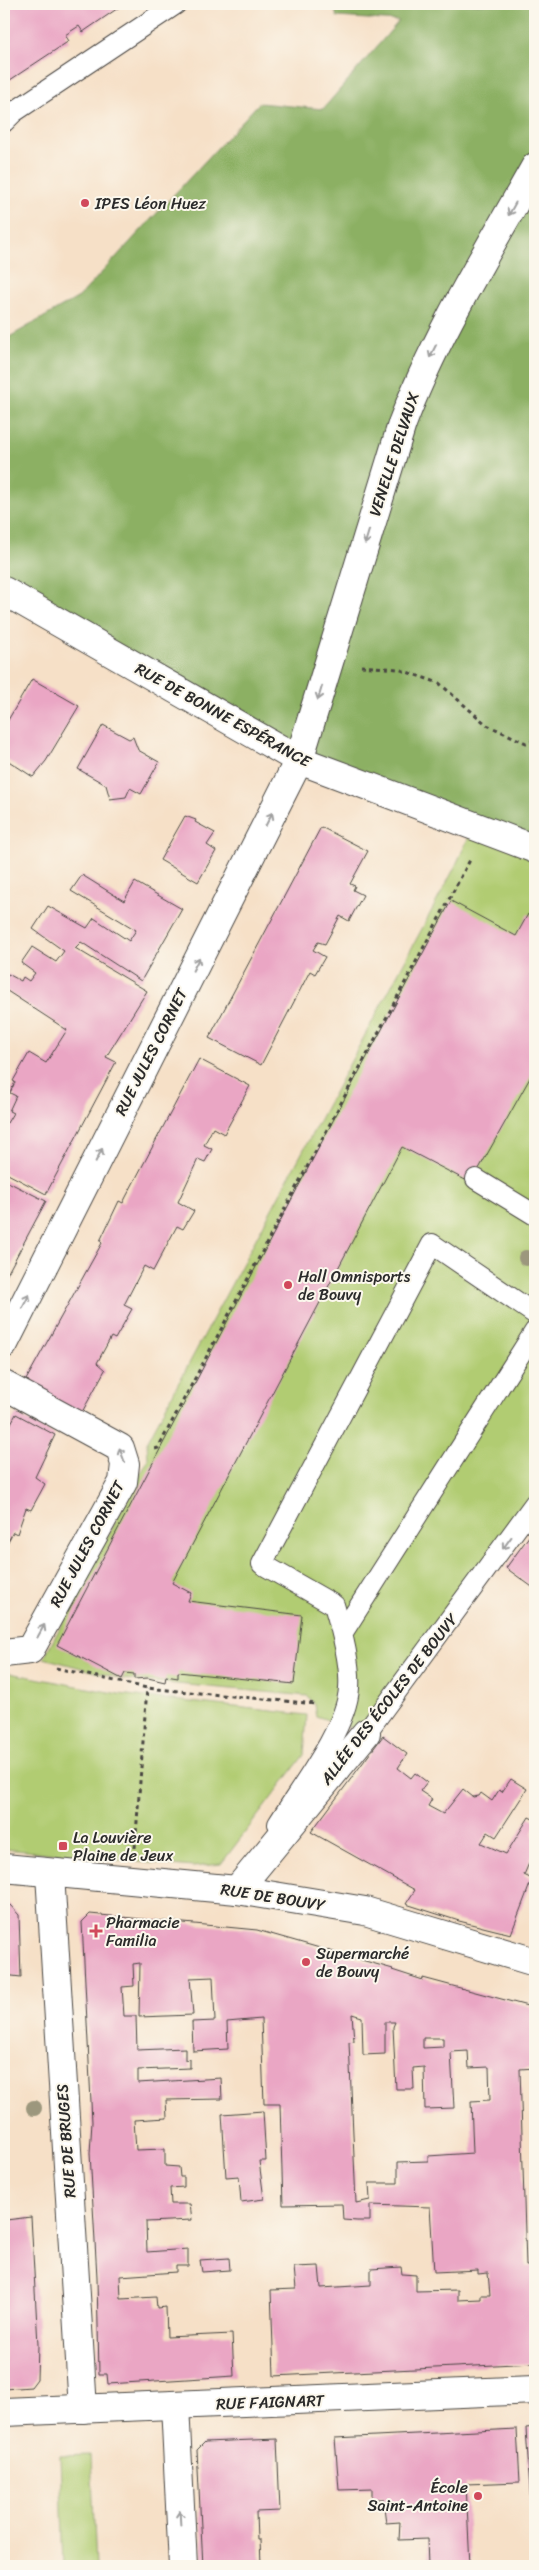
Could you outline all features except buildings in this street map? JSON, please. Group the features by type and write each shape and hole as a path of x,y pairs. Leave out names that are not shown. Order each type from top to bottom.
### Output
{"street":[{"name":"VENELLE DELVAUX","path":"299,760 402,424 416,386 432,352 535,166"},
{"name":"RUE DE BONNE ESPÉRANCE","path":"4,591 299,760 535,850"},
{"name":"RUE JULES CORNET","path":"4,1344 299,760"},
{"name":"RUE JULES CORNET","path":"4,1385 120,1448 125,1464 123,1482 30,1650"},
{"path":"4,1654 30,1650"},
{"name":"ALLÉE DES ÉCOLES DE BOUVY","path":"238,1890 366,1733"},
{"name":"RUE DE BOUVY","path":"4,1868 50,1874 238,1890 365,1911 535,1962"},
{"name":"RUE DE BRUGES","path":"50,1874 83,2409"},
{"name":"RUE FAIGNART","path":"4,2412 535,2390"},
{"path":"175,2405 183,2566"}],"lane":[{"path":"4,122 14,112 176,4"},
{"path":"476,1179 535,1215"},
{"path":"238,1890 340,1724 350,1688 343,1632 334,1605 262,1564 432,1244 535,1314"},
{"path":"343,1632 535,1332"},
{"name":"ALLÉE DES ÉCOLES DE BOUVY","path":"366,1733 535,1503"}],"path":[{"path":"355,666 398,668 439,683 487,726 526,743 535,740"},
{"path":"125,1464 158,1448 485,831"},
{"path":"30,1650 27,1661 147,1688 314,1705 350,1688"},
{"path":"132,1881 147,1688"}],"green space":[{"path":"333,4 535,4 535,849 299,760 4,591 4,340 79,297 259,103 323,109 399,21 337,17"},
{"path":"474,826 535,849 535,1503 366,1733 316,1716 314,1705 308,1696 122,1679 44,1658 148,1460 147,1442 454,869"},
{"path":"4,1672 119,1694 307,1715 304,1755 221,1864 193,1867 4,1849"},
{"path":"91,2455 96,2566 64,2566 60,2456"}],"place":[{"name":"IPES Léon Huez","path":"85,203"},
{"name":"Hall Omnisports de Bouvy","path":"288,1285"},
{"name":"La Louvière Plaine de Jeux","path":"63,1846"},
{"name":"Pharmacie Familia","path":"96,1931"},
{"name":"Supermarché de Bouvy","path":"306,1962"},
{"name":"École Saint-Antoine","path":"478,2496"}]}
